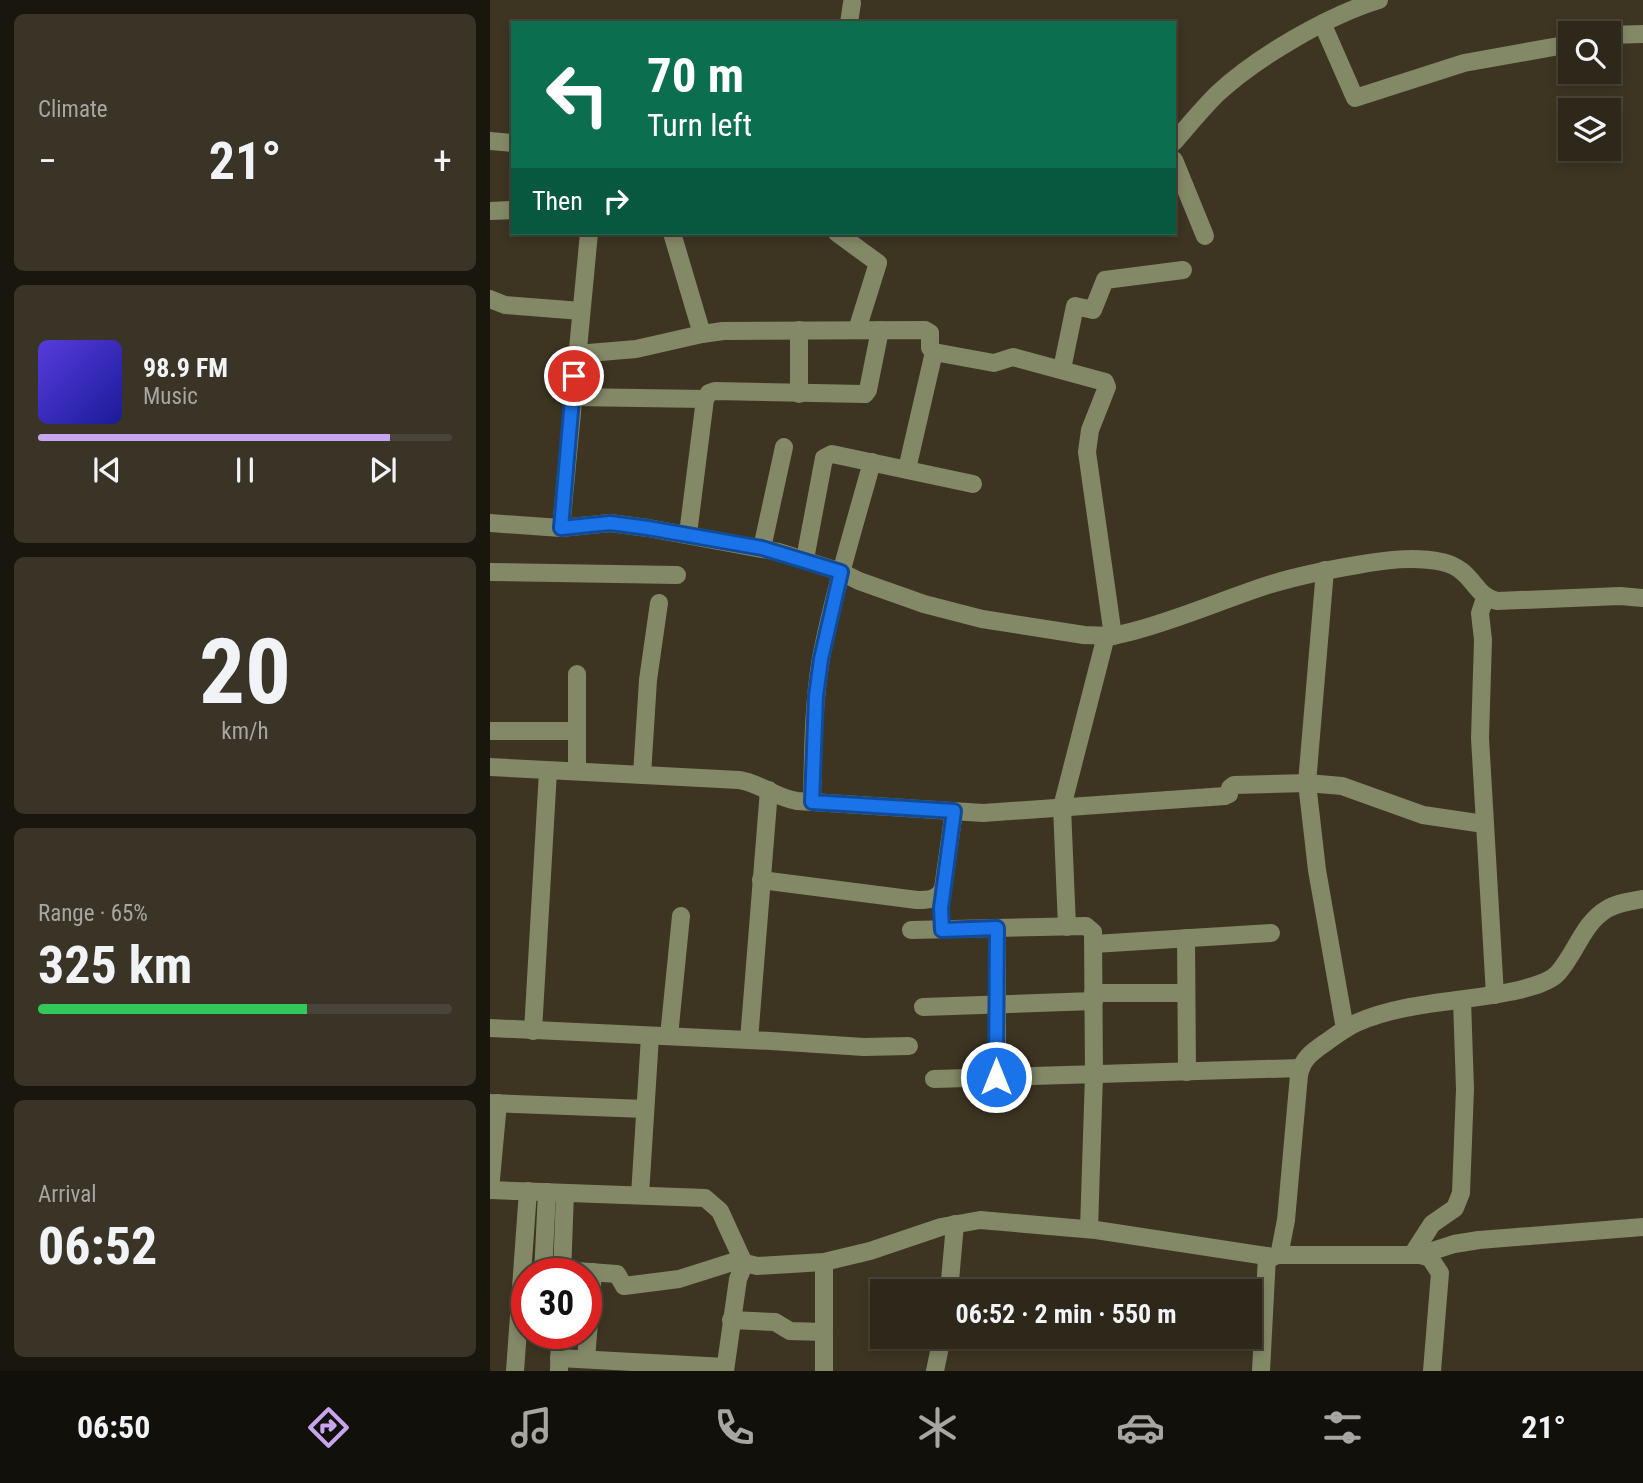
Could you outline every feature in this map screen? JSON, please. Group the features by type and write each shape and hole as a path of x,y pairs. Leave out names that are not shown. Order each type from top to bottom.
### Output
{"street":[{"path":"1176,140 1216,96 1252,66 1322,25 1379,0"},
{"path":"849,21 852,3"},
{"path":"1322,25 1355,98 1464,63 1558,46"},
{"path":"1621,35 1643,34"},
{"path":"490,141 511,143"},
{"path":"1176,165 1205,236"},
{"path":"490,211 511,210"},
{"path":"561,528 589,235"},
{"path":"673,235 702,334"},
{"path":"840,235 878,263 857,330"},
{"path":"1062,369 1075,306 1093,310 1105,279 1183,270"},
{"path":"490,299 505,305 581,311"},
{"path":"576,354 636,349 702,334 799,330 929,331 930,348 934,352 993,363 1013,357 1107,384 1090,430 1087,453 1109,636 1062,807 1067,927"},
{"path":"799,330 799,394"},
{"path":"688,534 705,399 709,393 865,394 880,330"},
{"path":"906,470 934,352"},
{"path":"572,397 705,399"},
{"path":"762,548 784,446"},
{"path":"805,559 824,458 832,454 973,484"},
{"path":"812,802 816,696 821,659 841,572 872,462"},
{"path":"490,523 561,528 610,523 688,534 805,559 870,586 952,612 1068,633 1109,636 1147,627 1270,584 1325,570 1394,560 1425,559 1443,562 1463,570 1485,598 1509,601 1643,598"},
{"path":"1325,570 1307,783 1317,870 1345,1029"},
{"path":"490,572 677,575"},
{"path":"1485,598 1480,613 1483,640 1479,716 1495,995"},
{"path":"642,775 648,680 659,603"},
{"path":"577,674 577,772"},
{"path":"490,731 577,731"},
{"path":"490,767 739,780 755,783 787,799 983,813 1225,796 1230,794 1230,788 1234,786 1307,783 1357,790 1434,818 1484,824"},
{"path":"533,1031 548,771"},
{"path":"749,1040 769,790"},
{"path":"942,930 941,908 954,811"},
{"path":"761,880 917,900 933,899 940,895 943,889"},
{"path":"1272,1256 1280,1251 1286,1220 1301,1068 1310,1054 1345,1029 1388,1012 1523,989 1558,974 1598,915 1614,906 1643,899"},
{"path":"669,1036 681,916"},
{"path":"911,930 1086,926 1093,932 1094,1074 1089,1229"},
{"path":"996,1077 997,928"},
{"path":"1094,944 1271,933"},
{"path":"1186,938 1187,1072"},
{"path":"923,1007 1185,993"},
{"path":"1416,1255 1432,1224 1455,1208 1461,1193 1465,1089 1462,1000"},
{"path":"490,1028 864,1047 909,1046"},
{"path":"640,1195 650,1036"},
{"path":"934,1079 1301,1068"},
{"path":"559,1364 586,1359 725,1369 738,1279 744,1261 720,1210 712,1201 701,1197 490,1190 494,1104 645,1109"},
{"path":"515,1371 528,1191"},
{"path":"556,1192 561,1258"},
{"path":"546,1258 556,1192"},
{"path":"602,1273 620,1275 621,1284 624,1286 679,1279 744,1261 767,1266 824,1262 870,1251 955,1224 980,1220 1089,1229 1272,1256 1416,1255 1430,1258 1440,1273 1432,1371"},
{"path":"950,1279 955,1224"},
{"path":"1416,1255 1479,1240 1643,1227"},
{"path":"1261,1371 1272,1256"},
{"path":"824,1262 824,1371"},
{"path":"732,1320 775,1322 790,1331 824,1332"},
{"path":"586,1359 587,1349"},
{"path":"935,1371 940,1349"}],"route":[{"path":"574,376 561,528 610,523 629,525 762,548 841,572 821,659 816,696 812,802 954,811 941,908 942,930 997,928 996,1077"}]}
